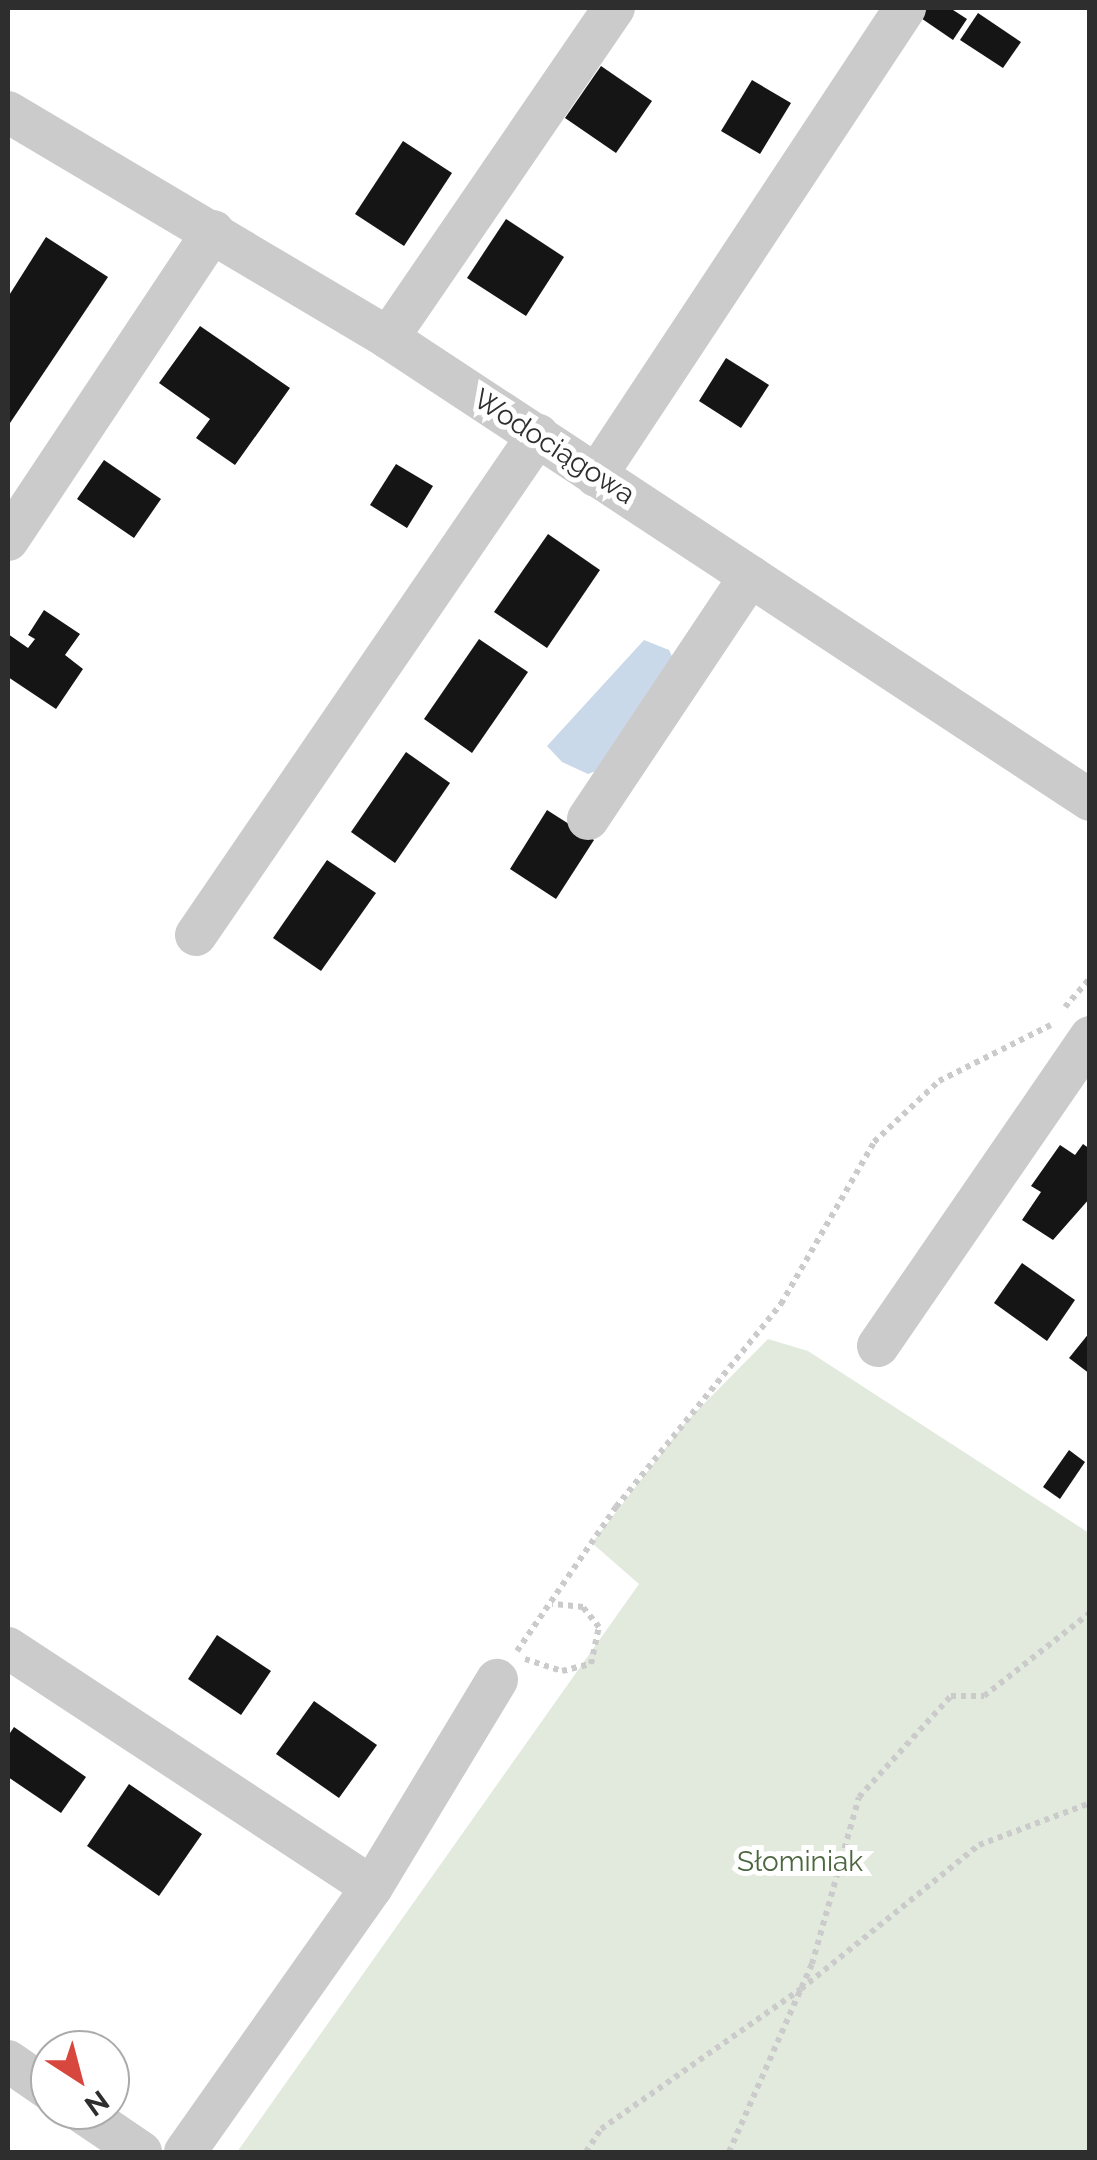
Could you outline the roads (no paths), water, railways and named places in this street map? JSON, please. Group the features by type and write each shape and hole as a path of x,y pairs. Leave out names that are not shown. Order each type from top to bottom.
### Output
{"street":[{"path":"388,338 614,8"},
{"path":"596,476 905,8"},
{"name":"Wodociągowa","path":"8,112 388,338 1090,800"},
{"path":"8,540 213,231"},
{"path":"196,935 538,435"},
{"path":"588,819 750,576"},
{"path":"878,1346 1090,1036"},
{"path":"8,1648 372,1887"},
{"path":"185,2152 372,1887 497,1680"},
{"path":"8,2061 30,2076"},
{"path":"109,2130 141,2152"}],"water":[{"path":"644,640 669,650 678,669 612,765 588,774 562,762 547,746"}],"park label":[{"name":"Słominiak","path":"800,1862"}]}
